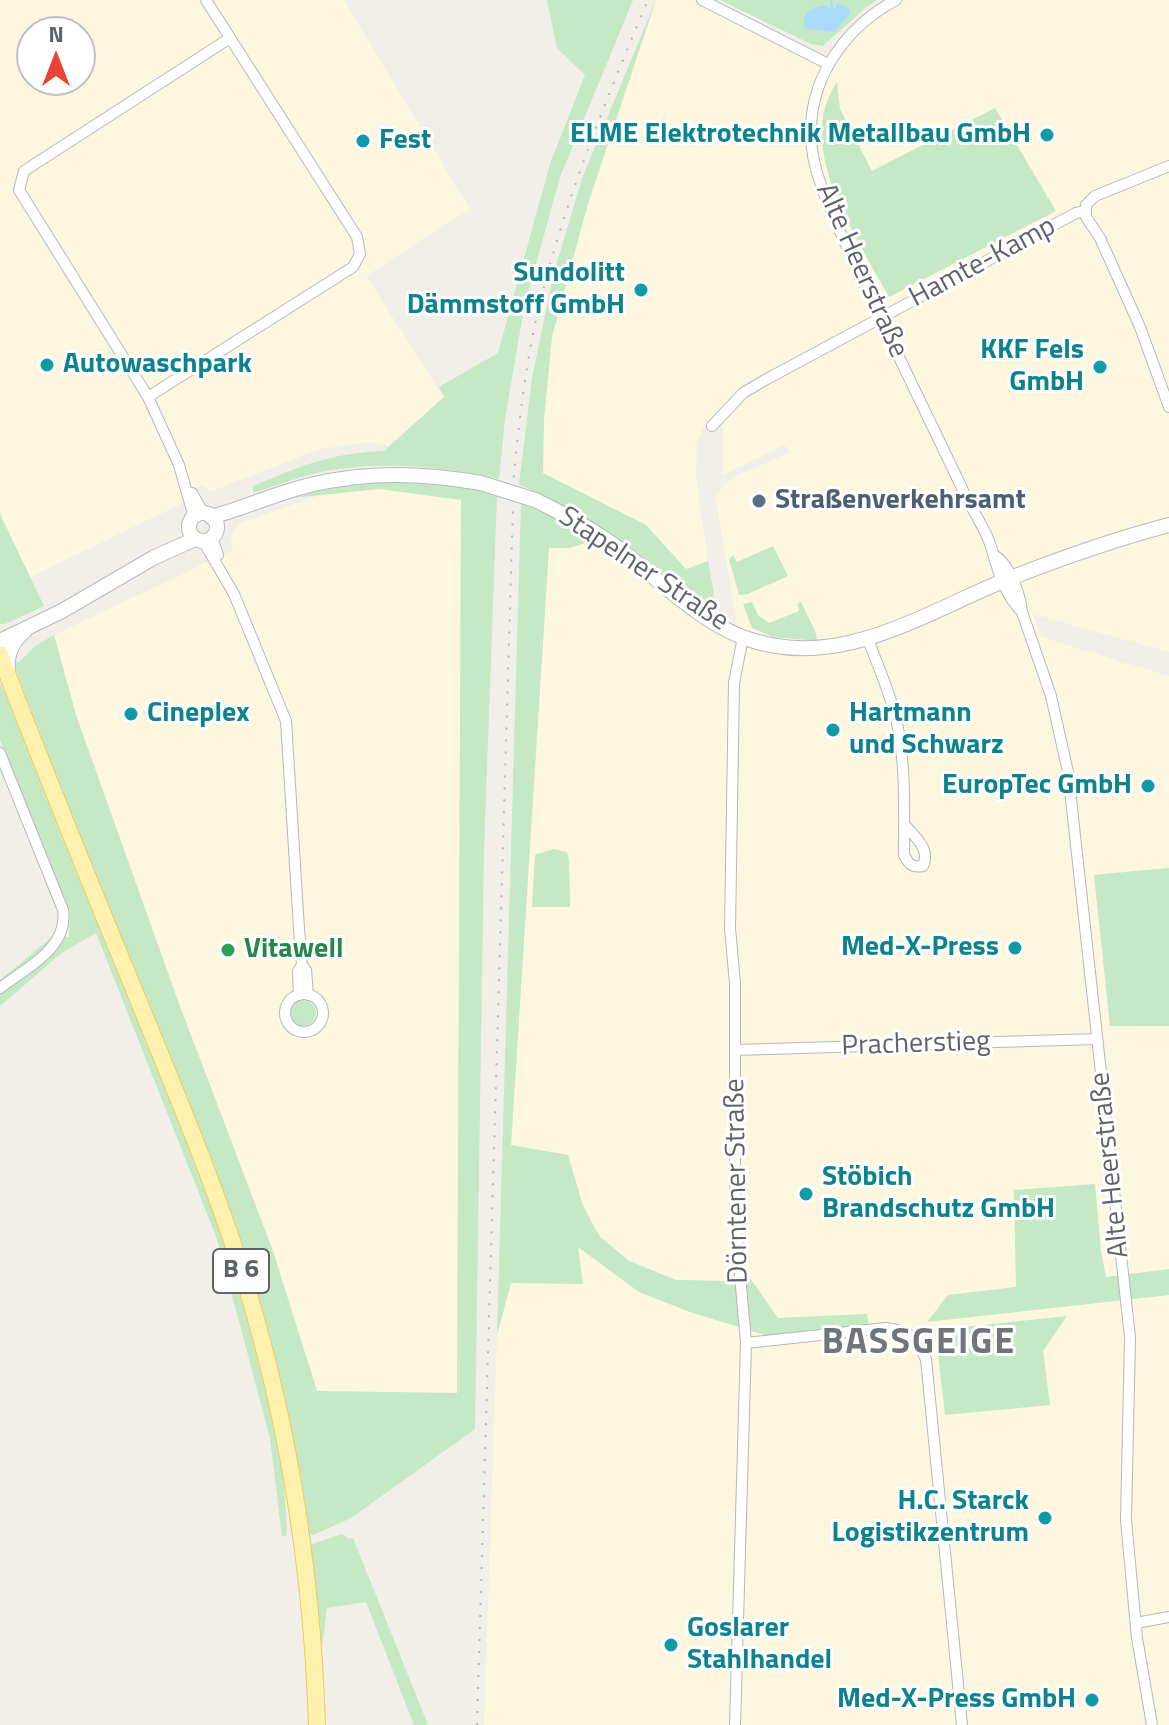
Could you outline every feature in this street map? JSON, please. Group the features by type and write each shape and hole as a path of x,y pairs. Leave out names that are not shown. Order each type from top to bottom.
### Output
{"main road":[{"name":"B 6","path":"0,655 191,1131 237,1255 275,1399 294,1492 311,1627 317,1725"}],"street":[{"path":"148,397 353,267 360,254 357,237 206,0"},
{"path":"702,0 828,64"},
{"name":"Alte Heerstraße","path":"896,0 863,22 828,64 813,109 811,136 815,163 828,204 994,555 993,562 1007,580 1014,603 1022,612 1051,696 1068,772 1130,1337 1126,1520 1136,1623 1152,1725"},
{"path":"230,38 24,171 19,190 148,397 286,721 302,965 298,971 303,995"},
{"name":"Hamte-Kamp","path":"712,426 743,393 1086,208 1095,196 1169,166"},
{"path":"1086,208 1086,217 1100,238 1140,327 1169,407"},
{"name":"Stapelner Straße","path":"0,642 22,633 203,527 246,507 309,485 377,474 412,473 481,483 535,500 605,539 709,620 743,637 786,647 835,646 868,639 1007,580 1120,538 1169,525"},
{"path":"9,677 7,658 22,633"},
{"name":"Dörntener Straße","path":"735,1725 746,1343 735,1218 735,975 730,928 734,683 743,637"},
{"path":"868,639 889,692 898,726 903,768 904,824"},
{"path":"0,753 65,919 61,938 52,949 0,988"},
{"name":"Pracherstieg","path":"735,1050 1097,1039"},
{"path":"746,1343 886,1328 905,1330 916,1340 926,1359 962,1725"},
{"path":"1136,1623 1169,1617"}],"shaded area":[{"path":"0,0 344,0 470,209 366,276 444,397 388,446 369,442 320,449 212,491 202,485 180,493 183,503 30,577 0,514"},
{"path":"656,0 693,0 821,63 871,8 888,0 1169,0 1169,652 1032,614 1041,637 1169,676 1169,868 1094,875 1110,1026 1169,1026 1169,1269 1106,1277 1101,1252 1017,1259 1016,1287 948,1295 928,1322 1169,1295 1169,1725 484,1725 497,1335 511,1283 582,1284 578,1246 639,1292 690,1312 768,1336 866,1314 778,1318 729,1281 676,1280 629,1260 600,1237 583,1206 568,1155 511,1146 549,547 569,548 595,540 731,638 737,623 715,496 733,477 791,452 784,445 723,475 723,427 706,420 697,445 696,477 708,561 686,569 646,525 543,473 544,419 552,337 587,207"},
{"path":"379,489 461,499 457,1393 317,1391 273,1251 178,1001 76,715 54,635 233,550 230,535 240,523 324,494"}],"green space":[{"path":"547,0 633,0 560,177 524,308 505,419 499,479 434,468 368,466 316,473 253,493 253,486 303,466 349,454 384,451 444,397 439,387 498,353 550,164 585,75 557,48"},
{"path":"656,0 587,207 552,337 544,419 543,473 646,525 686,569 708,561 718,616 625,544 519,485 532,378 554,272 583,176"},
{"path":"720,0 877,0 823,46 811,44"},
{"path":"837,82 840,109 872,171 995,108 1056,211 889,297 847,220 834,192 826,163 822,135 825,107"},
{"path":"380,480 439,483 497,495 484,850 475,1429 351,1518 313,1535 306,1532 281,1398 111,919 16,671 15,661 19,662 34,647 54,635 76,715 178,1001 273,1251 317,1391 457,1393 461,500 379,489 293,498 328,488"},
{"path":"521,503 567,521 595,540 569,548 549,548 511,1145 568,1155 583,1206 600,1237 629,1261 676,1280 729,1281 745,1271 778,1318 867,1314 869,1325 768,1336 690,1312 639,1292 578,1247 583,1284 511,1283 497,1335"},
{"path":"0,514 44,606 5,624 0,624"},
{"path":"773,546 788,576 739,595 729,559 733,555 737,562"},
{"path":"752,602 758,615 769,623 799,611 797,604 801,602 817,641 773,637 752,628 743,604"},
{"path":"0,683 146,1033 232,1257 249,1313 283,1461 287,1535 282,1537 270,1438 217,1239 96,933 63,952 0,1006 0,980 53,936 69,937 70,914 0,740"},
{"path":"553,849 567,852 570,907 532,907 535,855"},
{"path":"1169,868 1169,1026 1110,1026 1094,875"},
{"path":"303,1000 313,1003 316,1013 313,1023 303,1026 293,1023 290,1013 293,1003"},
{"path":"1095,1184 1106,1277 1169,1269 1169,1295 927,1322 948,1295 1016,1287 1014,1190"},
{"path":"1067,1316 1043,1351 1050,1405 945,1415 935,1330"},
{"path":"342,1534 348,1539 353,1538 428,1725 414,1725 366,1602 327,1608 322,1647 310,1545"}],"water":[{"path":"839,3 850,13 834,32 805,28 805,17 809,11 827,5 828,9 836,8"}],"waterway":[{"path":"831,0 832,9"}],"railway":[{"path":"477,1725 514,472 528,362 551,260 589,147 648,0"}],"place":[{"name":"ELME Elektrotechnik Metallbau GmbH","path":"1047,135"},
{"name":"Fest","path":"363,141"},
{"name":"Sundolitt Dämmstoff GmbH","path":"641,290"},
{"name":"Autowaschpark","path":"47,365"},
{"name":"KKF Fels GmbH","path":"1100,367"},
{"name":"Straßenverkehrsamt","path":"759,501"},
{"name":"Cineplex","path":"131,714"},
{"name":"Hartmann und Schwarz","path":"833,730"},
{"name":"EuropTec GmbH","path":"1148,786"},
{"name":"Med-X-Press","path":"1015,948"},
{"name":"Vitawell","path":"228,950"},
{"name":"Stöbich Brandschutz GmbH","path":"806,1194"},
{"name":"H.C. Starck Logistikzentrum","path":"1045,1518"},
{"name":"Goslarer Stahlhandel","path":"671,1645"},
{"name":"Med-X-Press GmbH","path":"1092,1700"}],"district":[{"name":"BASSGEIGE","path":"919,1344"}]}
